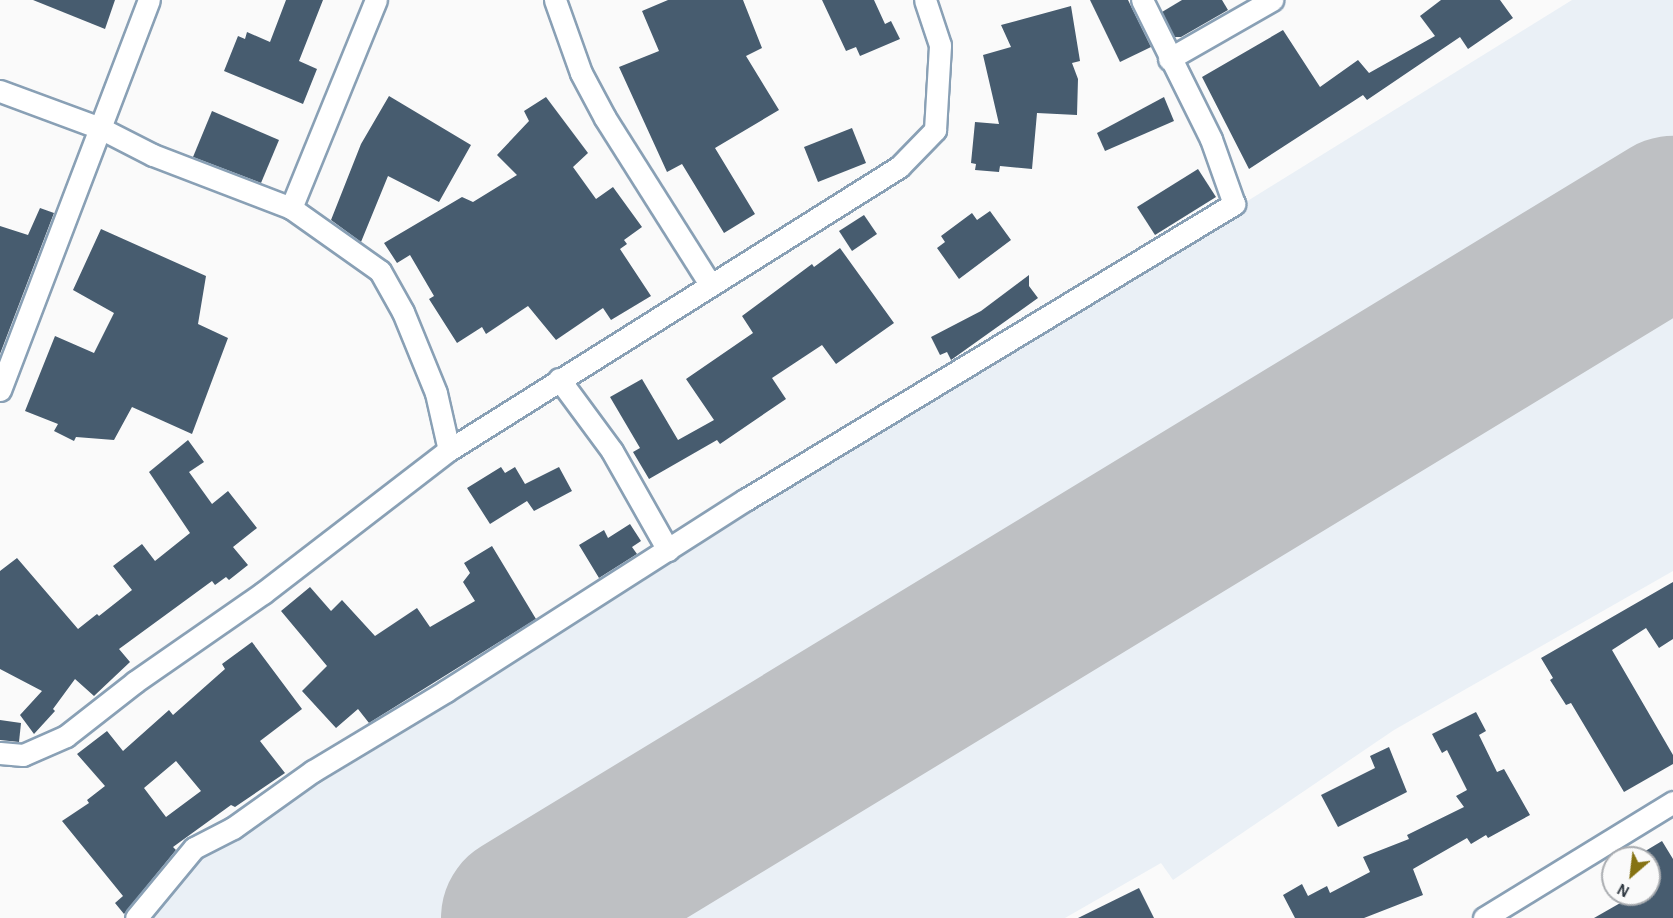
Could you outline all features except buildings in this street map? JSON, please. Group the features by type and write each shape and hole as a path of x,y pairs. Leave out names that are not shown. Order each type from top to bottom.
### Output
{"street":[{"path":"0,390 148,0"},
{"path":"291,208 376,0"},
{"path":"555,0 581,73 605,118 710,284"},
{"path":"0,753 23,755 66,736 135,682 263,593 449,450 899,167 935,130 940,45 924,0"},
{"path":"136,918 194,848 233,828 313,771 745,500 1234,204 1211,140 1169,59 1142,0"},
{"path":"1169,59 1272,0"},
{"path":"0,91 100,128 153,155 291,208 380,271 403,312 436,393 449,450"},
{"path":"559,379 612,451 668,550"},
{"path":"1484,918 1673,802"}],"shaded area":[{"path":"1572,0 1673,0 1673,571 1394,730 1173,880 1161,863 1065,918 145,918 180,872 944,389"}],"runway":[{"path":"525,918 1673,220"}]}
